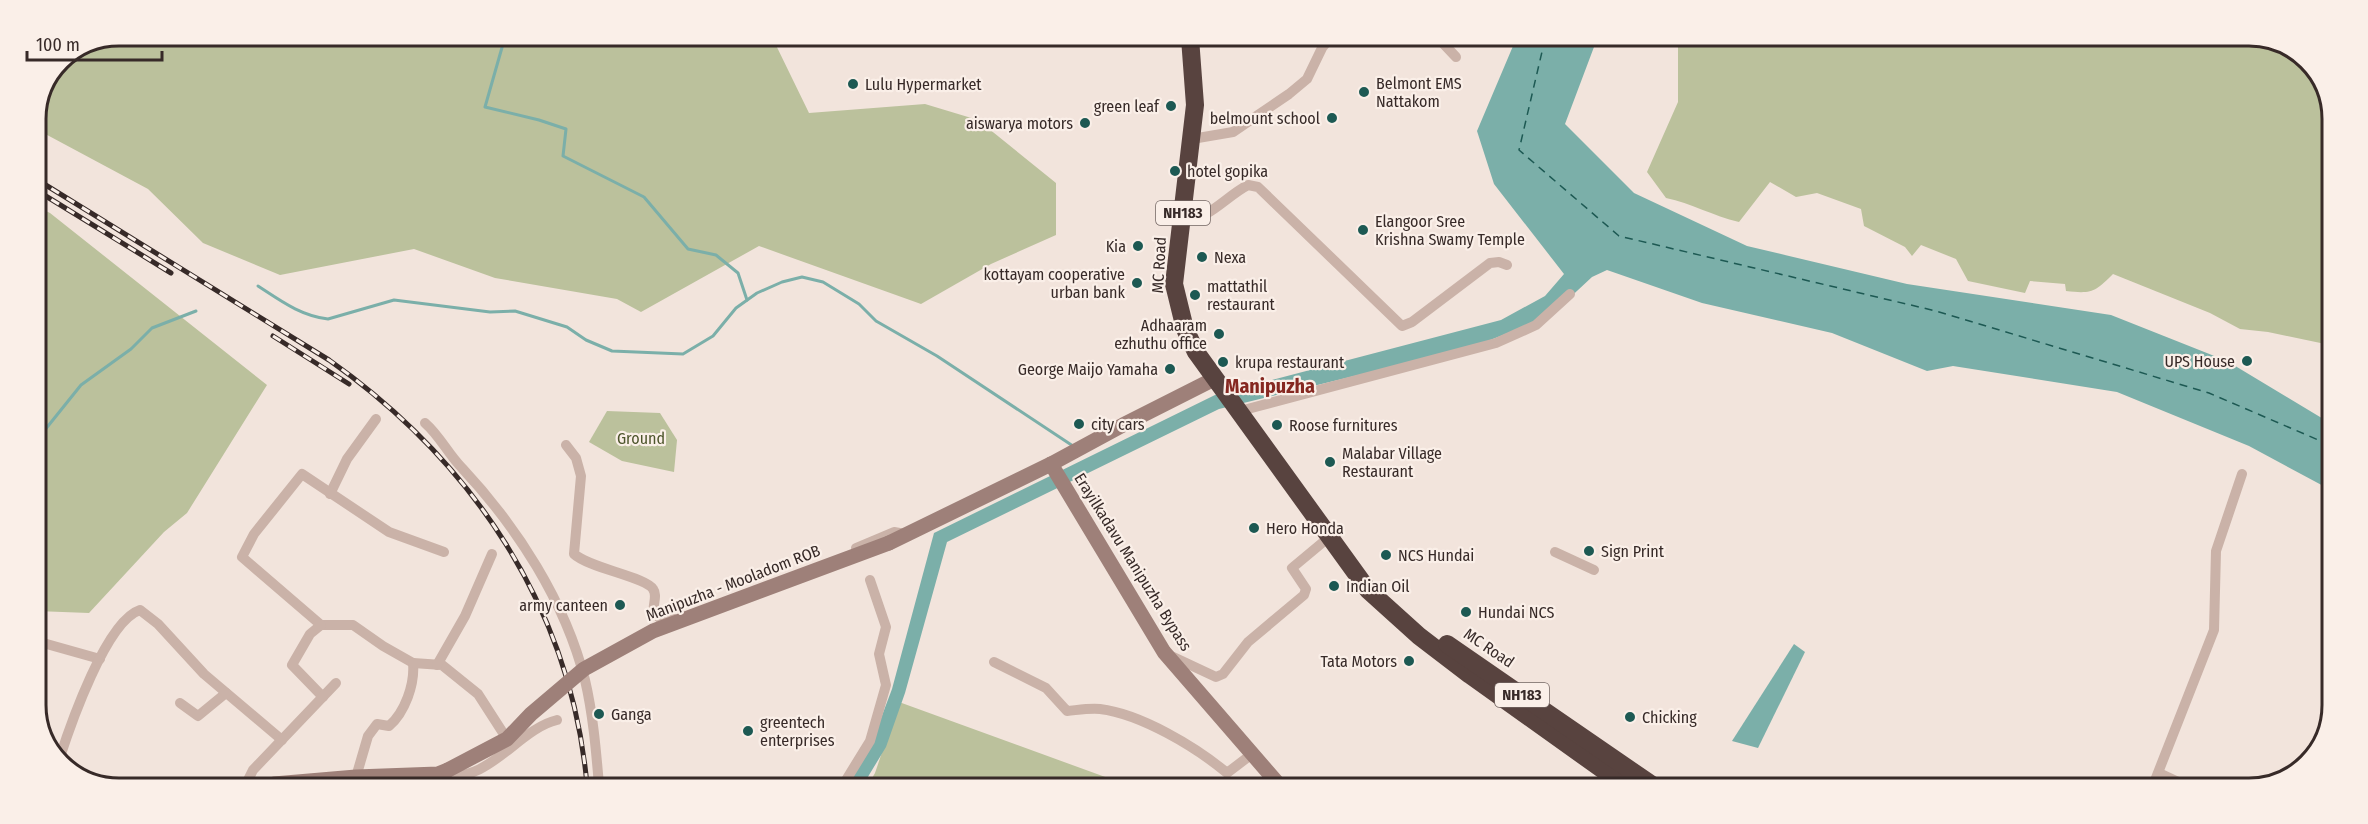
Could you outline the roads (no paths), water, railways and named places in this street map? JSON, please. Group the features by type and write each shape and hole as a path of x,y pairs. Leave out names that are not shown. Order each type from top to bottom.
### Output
{"highway":[{"name":"MC Road","path":"1191,47 1195,105 1175,272 1178,308 1185,329 1214,379 1236,406 1358,579 1386,607 1470,675 1614,778"},
{"name":"MC Road","path":"1386,607 1463,654 1643,778"}],"main road":[{"name":"Manipuzha - Mooladom ROB","path":"444,776 507,739 531,714 584,669 653,631 889,543 1051,464 1214,379"},
{"name":"Erayilkadavu Manipuzha Bypass","path":"1051,464 1164,652 1273,778"},
{"path":"416,778 444,776"},
{"path":"344,778 367,778"}],"street":[{"path":"1192,139 1233,132 1289,94 1307,79 1323,47"},
{"path":"1447,47 1456,57"},
{"path":"1182,221 1194,220 1205,215 1248,186 1258,187 1402,326 1412,322 1490,263 1499,262 1506,265"},
{"path":"1236,406 1496,343 1536,325 1570,294"},
{"path":"330,494 347,459 376,419"},
{"path":"424,423 444,442 459,465 478,484 510,525 559,611 585,681 595,740 598,778"},
{"path":"566,445 576,458 581,476 574,554 652,588 655,594 653,609 663,621 831,560 894,532 905,534"},
{"path":"321,625 242,557 254,534 302,474 389,532 444,552"},
{"path":"2157,778 2214,630 2216,551 2242,474"},
{"path":"1164,652 1212,676 1220,676 1248,642 1304,595 1306,589 1292,568 1328,538"},
{"path":"1555,552 1594,570"},
{"path":"437,665 465,616 492,554"},
{"path":"847,778 870,741 885,685 879,654 886,627 870,580"},
{"path":"62,750 72,721 100,659 119,626 129,615 140,610 158,624 174,644 226,693 282,740"},
{"path":"323,697 292,665 310,634 321,625 353,625 413,663 442,666 478,694 507,739"},
{"path":"47,644 100,659"},
{"path":"994,662 1046,688 1067,711 1097,708 1114,711 1167,733 1206,755 1227,773 1252,754"},
{"path":"356,777 368,736 377,724 389,726 398,718 414,676 413,663"},
{"path":"249,778 253,770 336,683"},
{"path":"180,703 198,716 226,693"},
{"path":"444,776 465,774 492,762 533,729 557,720"},
{"path":"2159,773 2170,778"}],"water":[{"path":"1513,47 1594,47 1565,124 1634,193 1747,246 1907,284 2111,315 2227,361 2322,418 2322,485 2249,446 2117,392 1953,366 1927,371 1832,333 1702,303 1607,270 1592,277 1549,317 1470,348 1219,409 947,542 905,693 886,747 867,778 851,778 869,750 892,689 934,533 1215,395 1501,320 1545,296 1564,274 1494,184 1477,131"},
{"path":"1794,644 1805,652 1758,748 1732,741"}],"waterway":[{"path":"502,47 485,107 566,129 563,156 644,197 688,249 716,255 738,273 747,300"},
{"path":"258,286 300,311 328,319 394,300 490,312 515,311 567,327 586,340 612,351 683,354 713,336 736,308 757,293 782,282 802,277 823,282 859,304 876,321 937,356 1073,446"},
{"path":"47,427 81,385 131,349 152,328 196,311"}],"railway":[{"path":"47,186 329,360 380,400 427,444 469,492 506,544 536,599 560,658 577,720 586,778"},
{"path":"47,197 171,273"},
{"path":"273,336 349,384"}],"place":[{"name":"Lulu Hypermarket","path":"853,84"},
{"name":"Belmont EMS Nattakom","path":"1364,92"},
{"name":"green leaf","path":"1171,106"},
{"name":"belmount school","path":"1332,118"},
{"name":"aiswarya motors","path":"1085,123"},
{"name":"hotel gopika","path":"1175,171"},
{"name":"Elangoor Sree Krishna Swamy Temple","path":"1363,230"},
{"name":"Kia","path":"1138,246"},
{"name":"Nexa","path":"1202,257"},
{"name":"kottayam cooperative urban bank","path":"1137,283"},
{"name":"mattathil restaurant","path":"1195,295"},
{"name":"Adhaaram ezhuthu office","path":"1219,334"},
{"name":"UPS House","path":"2247,361"},
{"name":"krupa restaurant","path":"1223,362"},
{"name":"George Maijo Yamaha","path":"1170,369"},
{"name":"city cars","path":"1079,424"},
{"name":"Roose furnitures","path":"1277,425"},
{"name":"Malabar Village Restaurant","path":"1330,462"},
{"name":"Hero Honda","path":"1254,528"},
{"name":"Sign Print","path":"1589,551"},
{"name":"NCS Hundai","path":"1386,555"},
{"name":"Indian Oil","path":"1334,586"},
{"name":"army canteen","path":"620,605"},
{"name":"Hundai NCS","path":"1466,612"},
{"name":"Tata Motors","path":"1409,661"},
{"name":"Ganga","path":"599,714"},
{"name":"Chicking","path":"1630,717"},
{"name":"greentech enterprises","path":"748,731"}],"district":[{"name":"Manipuzha","path":"1270,386"}],"park label":[{"name":"Ground","path":"641,438"}]}
